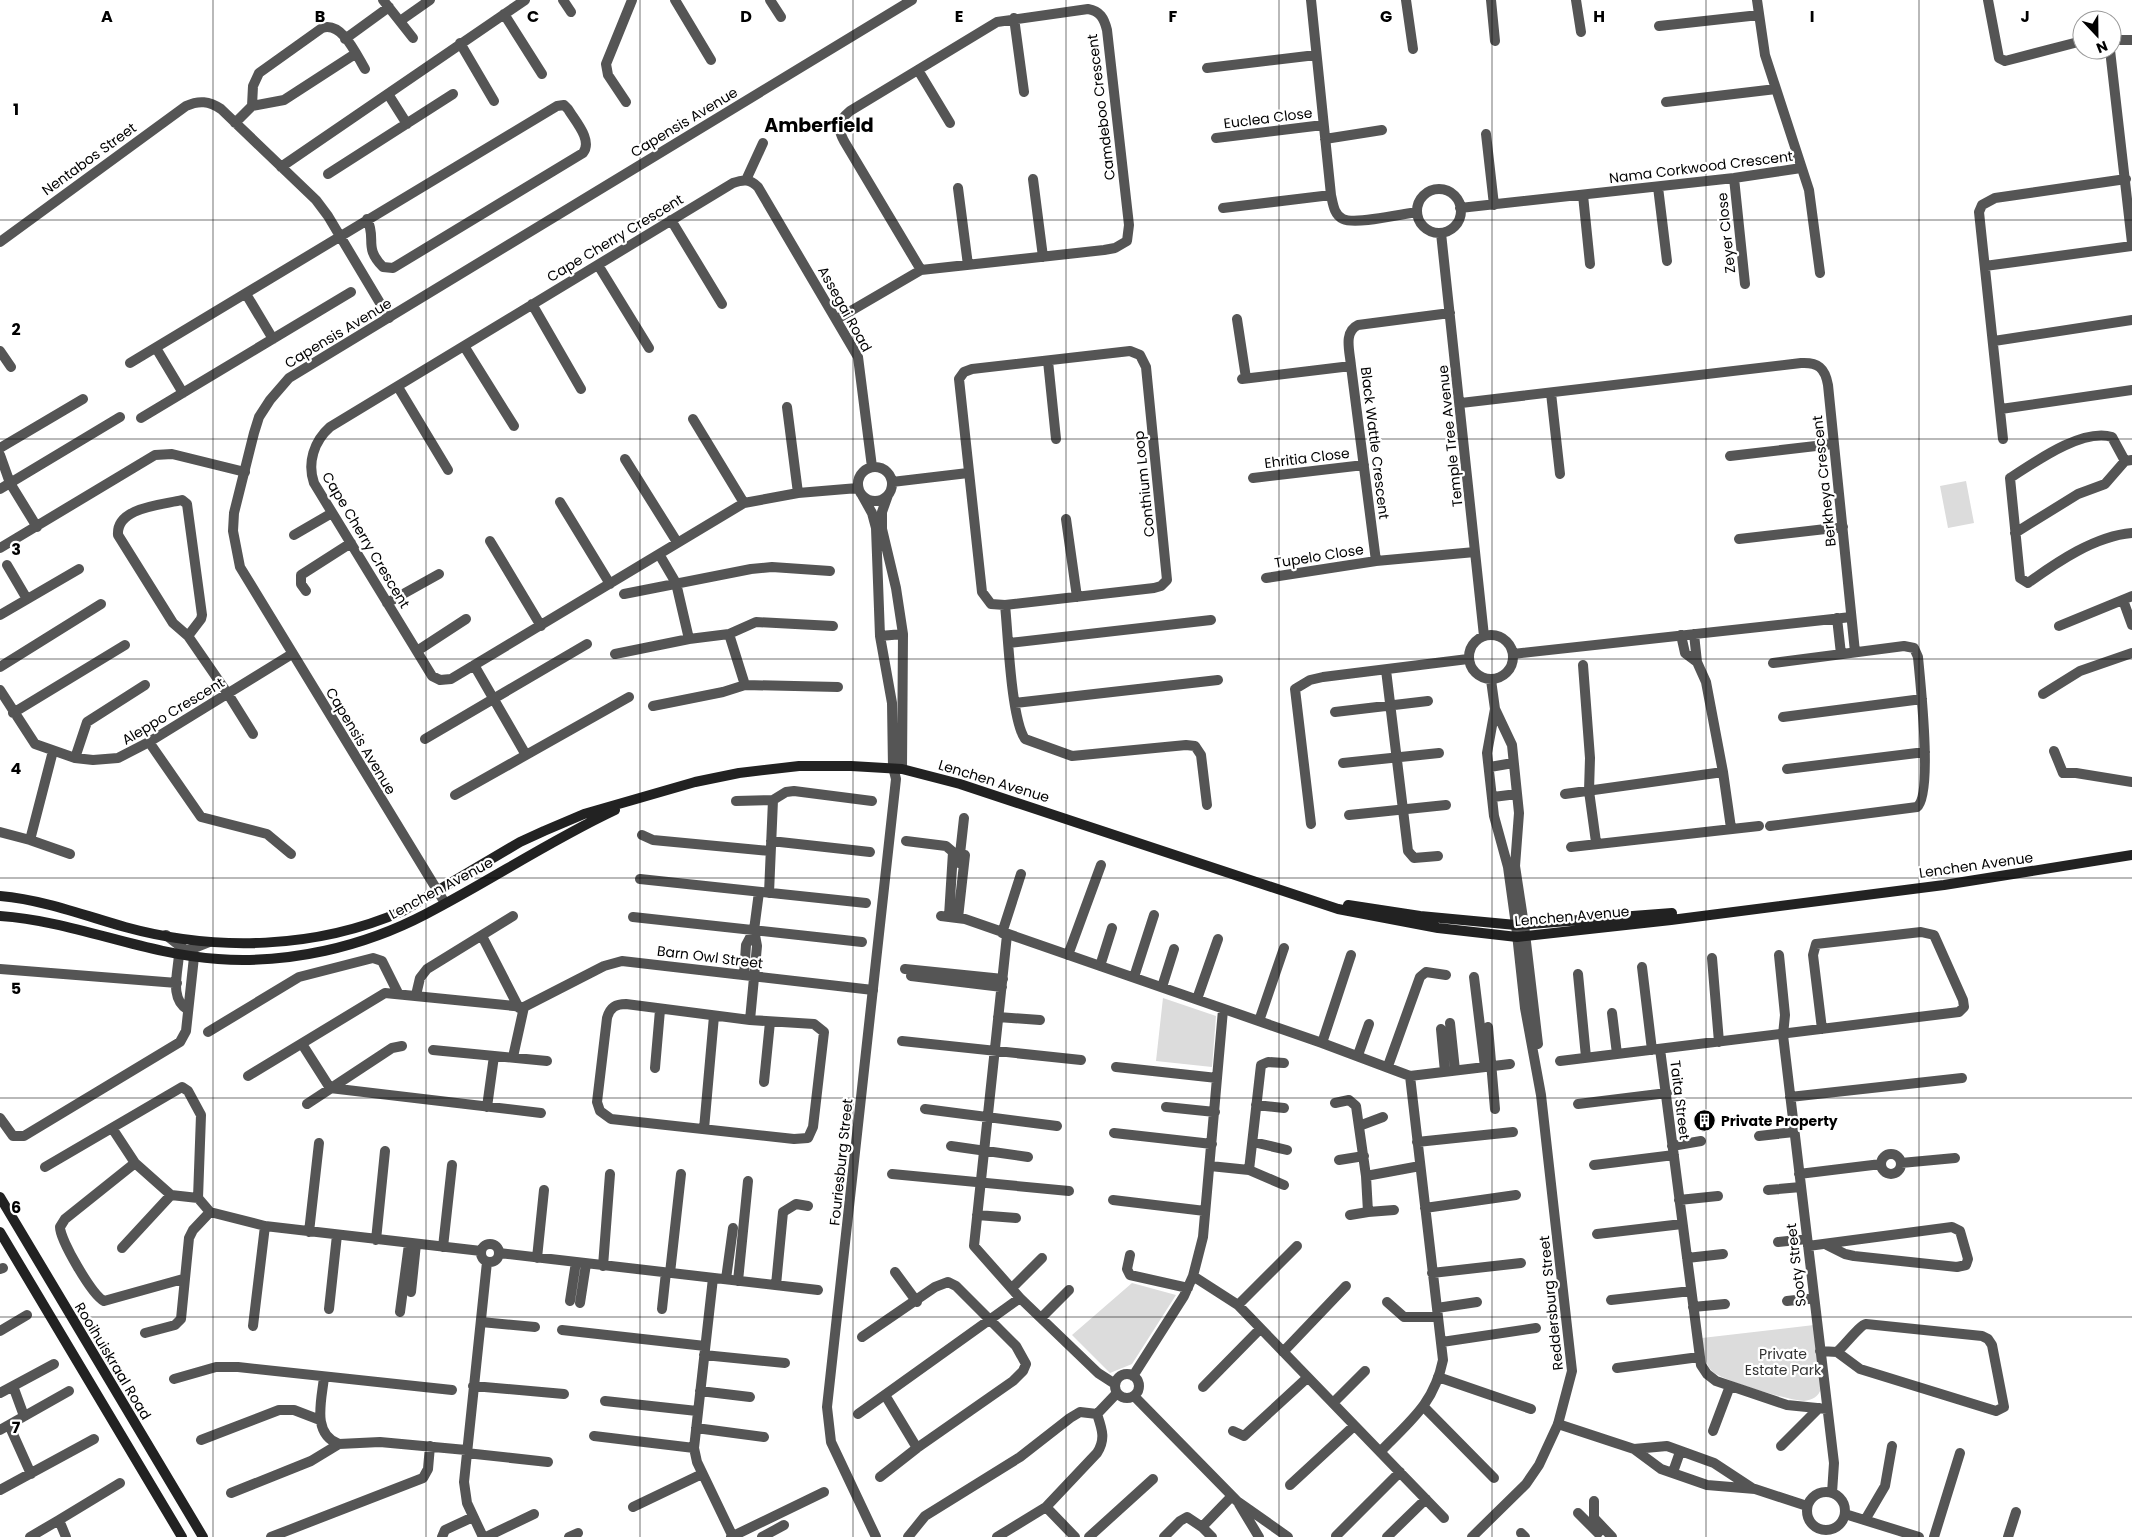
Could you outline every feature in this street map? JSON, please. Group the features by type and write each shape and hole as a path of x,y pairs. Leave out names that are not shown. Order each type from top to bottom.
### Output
{"main road":[{"name":"Lenchen Avenue","path":"0,896 55,905 126,927 166,935 209,942 276,943 354,928 403,911 520,842 584,814 695,782 762,770 798,766 897,768 960,784 1338,909 1395,922 1521,936 1944,885 2132,855"},
{"name":"Lenchen Avenue","path":"0,916 32,918 187,954 217,959 264,960 324,951 380,935 445,904 576,829 645,796"},
{"name":"Lenchen Avenue","path":"1325,904 1340,904 1420,916 1520,925 1711,910 1734,910"},
{"name":"Rooihuiskraal Road","path":"0,1198 203,1537"},
{"path":"0,1232 182,1537"}],"street":[{"path":"400,21 430,0"},
{"path":"281,167 525,0"},
{"path":"563,0 571,12"},
{"path":"626,102 608,75 606,64 632,0"},
{"path":"675,0 711,60"},
{"path":"770,0 781,17"},
{"name":"Capensis Avenue","path":"445,904 292,654 239,563 234,531 234,514 259,417 282,385 912,0"},
{"path":"1311,0 1331,195 1336,212 1345,220 1353,221 1417,212"},
{"path":"1406,0 1413,49"},
{"path":"1490,0 1495,41"},
{"path":"1576,0 1581,32"},
{"name":"Nama Corkwood Crescent","path":"1460,208 1658,187 1801,168 1763,47 1757,0"},
{"path":"1988,0 1999,58 2005,61 2072,44"},
{"path":"345,39 386,4 413,38"},
{"name":"Camdeboo Crescent","path":"837,319 921,270 1104,250 1123,245 1127,241 1129,225 1107,30 1100,14 1088,8 997,22 850,111 840,122 839,130 921,270"},
{"path":"504,14 542,74"},
{"path":"1659,26 1759,15"},
{"path":"1014,18 1024,92"},
{"path":"252,106 253,86 259,73 326,26 334,27 345,39 365,68"},
{"path":"460,43 494,101"},
{"path":"355,54 284,100 252,106 235,123 316,200 389,318"},
{"path":"1207,68 1316,55"},
{"path":"1985,266 2132,245 2111,60"},
{"path":"918,70 950,123"},
{"path":"1666,102 1776,89"},
{"path":"388,94 407,124"},
{"path":"328,174 454,94"},
{"name":"Nentabos Street","path":"0,242 196,101 213,104 235,123"},
{"path":"130,362 156,348 367,219 557,106 564,105 568,109 586,140 587,147 583,153 393,268 383,267 372,253 370,247 371,230 367,219"},
{"name":"Euclea Close","path":"1216,138 1323,125"},
{"path":"1325,139 1382,130"},
{"path":"1486,134 1494,205"},
{"path":"748,180 762,143"},
{"path":"1801,168 1809,190 1820,273"},
{"name":"Zeyer Close","path":"1734,178 1745,284"},
{"path":"1033,179 1043,258"},
{"path":"2003,439 1979,212 1986,201 2126,179"},
{"name":"Cape Cherry Crescent","path":"748,180 733,183 330,427 318,441 310,471 314,483 416,651 432,676 440,680 451,679 744,503 798,493 860,492"},
{"name":"Assegai Road","path":"748,180 758,188 854,348 860,366 872,467"},
{"path":"1658,187 1667,262"},
{"path":"958,188 968,265"},
{"path":"1441,189 1454,195 1460,208 1460,215 1453,227 1441,233 1427,230 1422,225 1417,212 1418,205 1427,193 1441,189"},
{"path":"1223,208 1331,195"},
{"path":"1583,195 1590,264"},
{"path":"671,220 722,304"},
{"name":"Temple Tree Avenue","path":"1441,233 1461,403 1484,636"},
{"path":"598,264 649,348"},
{"path":"141,418 351,292"},
{"path":"246,294 273,339"},
{"path":"532,304 580,389"},
{"name":"Black Wattle Crescent","path":"1376,561 1351,366 1349,334 1355,326 1450,313"},
{"path":"1237,319 1244,378 1351,366"},
{"path":"1994,342 2132,320"},
{"path":"464,346 514,426"},
{"path":"156,348 183,392"},
{"path":"0,351 11,367"},
{"name":"Conthium Loop","path":"1130,351 1140,355 1146,367 1168,578 1165,583 1157,588 1005,604 990,604 982,592 958,383 961,375 972,369 1048,360 1130,351"},
{"path":"1048,360 1056,439"},
{"name":"Berkheya Crescent","path":"1461,403 1813,363 1822,368 1827,379 1855,652"},
{"path":"398,387 448,470"},
{"path":"2001,409 2132,390"},
{"path":"1551,393 1560,474"},
{"path":"0,448 83,399"},
{"path":"787,407 798,493"},
{"path":"0,490 120,417"},
{"path":"693,419 744,503"},
{"path":"2015,533 2071,498 2105,484 2128,461 2112,437 2101,434 2052,452 2010,478 2015,533 2020,578 2028,583 2064,557 2118,534 2132,533"},
{"path":"1730,456 1833,444"},
{"path":"0,548 155,455 172,454 245,472"},
{"path":"0,455 10,483 37,527"},
{"path":"625,459 677,542"},
{"name":"Ehritia Close","path":"1253,478 1364,465"},
{"path":"872,467 882,468 887,472 892,482 882,512 882,529 896,588 903,634 897,768 892,703 880,636 876,528 872,513 860,492 861,474 872,467"},
{"path":"892,482 968,473"},
{"path":"860,492 872,501 878,501 888,495"},
{"path":"188,636 202,615 187,504 182,500 133,512 128,515 118,530 118,535 173,623 188,636 228,694 252,734"},
{"path":"560,502 610,584"},
{"path":"294,535 332,512"},
{"path":"1066,519 1077,597"},
{"path":"1739,539 1843,528"},
{"path":"490,541 541,626"},
{"path":"306,591 301,584 301,575 351,543"},
{"path":"1376,561 1476,552"},
{"path":"659,554 676,583 689,639"},
{"name":"Tupelo Close","path":"1266,578 1376,561"},
{"path":"7,565 27,599"},
{"path":"624,594 772,567 830,571"},
{"path":"0,615 78,569"},
{"path":"386,601 439,574"},
{"path":"386,601 422,577"},
{"path":"2059,626 2127,598 2132,625"},
{"path":"0,667 101,604"},
{"path":"1005,604 1015,703 1021,732 1025,739 1068,755 1186,745 1197,747 1201,757 1207,805"},
{"path":"1513,654 1851,616"},
{"path":"1837,618 1841,654"},
{"path":"416,651 466,619"},
{"path":"1009,643 1211,620"},
{"path":"615,654 689,639 729,634 756,622 833,626"},
{"path":"729,634 745,685"},
{"path":"880,636 903,634"},
{"path":"1694,634 1697,662 1706,682 1723,772 1731,828"},
{"path":"1681,635 1685,653 1697,662"},
{"path":"1484,636 1497,636 1506,641 1513,654 1512,662 1506,674 1492,680 1473,672 1468,659 1474,642 1484,636"},
{"path":"425,739 587,644"},
{"path":"13,713 125,645"},
{"path":"1770,826 1917,806 1923,798 1925,752 1918,657 1914,648 1904,646 1774,663"},
{"path":"2043,694 2080,671 2132,653"},
{"name":"Aleppo Crescent","path":"0,690 31,740 52,751 76,758 96,761 118,758 149,742 292,654"},
{"path":"1312,824 1295,689 1318,678 1468,659"},
{"path":"474,665 526,755"},
{"path":"1583,665 1590,758 1589,791 1596,842"},
{"path":"1386,670 1410,856 1438,856"},
{"path":"1015,703 1218,680"},
{"path":"1492,680 1495,708 1487,747 1495,821 1508,867 1520,925"},
{"path":"76,758 87,722 145,685"},
{"path":"653,706 723,692 745,685 838,687"},
{"path":"455,795 629,697"},
{"path":"1782,718 1922,699"},
{"path":"1335,712 1428,701"},
{"path":"1495,708 1511,742 1519,813 1515,866 1520,925"},
{"path":"149,742 201,817 270,835 291,854"},
{"path":"30,840 52,751"},
{"path":"2054,751 2063,773 2076,773 2132,782"},
{"path":"1787,769 1925,752"},
{"path":"1344,763 1439,753"},
{"path":"1490,767 1513,763"},
{"name":"Fouriesburg Street","path":"876,1537 831,1442 827,1406 897,768"},
{"path":"1565,794 1723,772"},
{"path":"736,801 773,800 786,792 794,791 872,801"},
{"path":"1493,797 1516,794"},
{"path":"750,1020 749,976 757,946 754,930 764,892 771,846 773,800"},
{"path":"1349,815 1446,805"},
{"path":"950,917 964,818"},
{"path":"1571,846 1759,826"},
{"path":"0,832 70,854"},
{"path":"642,835 653,840 870,852"},
{"path":"906,841 946,846 953,852 950,917"},
{"path":"950,917 966,842"},
{"path":"1068,955 1101,865"},
{"path":"1021,874 1005,934 1002,987 974,1246 1020,1298 1098,1373 1116,1389 1126,1398 1134,1396 1139,1386 1132,1376 1122,1375 1116,1389 1097,1414"},
{"path":"640,879 866,903"},
{"path":"1134,977 1154,915"},
{"path":"416,995 420,978 427,969 513,916"},
{"path":"633,917 862,942"},
{"path":"950,917 1134,977 1386,1065 1410,1076 1510,1064"},
{"name":"Reddersburg Street","path":"1472,1537 1530,1479 1539,1466 1558,1424 1570,1382 1573,1360 1541,1094 1525,1008 1520,925"},
{"path":"1100,966 1112,928"},
{"path":"1560,1061 1783,1035 1962,1011 1963,1000 1934,935 1921,932 1816,944 1813,955 1822,1029"},
{"path":"0,1118 13,1136 24,1136 175,1046 184,1037 188,1010 187,954 166,935"},
{"path":"482,936 521,1007 512,1057"},
{"path":"1200,1000 1218,938"},
{"path":"188,1010 176,998 177,983 187,954 209,942"},
{"path":"1259,1021 1284,948"},
{"path":"1162,987 1174,949"},
{"name":"Sooty Street","path":"1779,955 1785,1015 1783,1035 1820,1351 1823,1408 1834,1468 1832,1493"},
{"path":"208,1032 299,977 373,958 382,961 398,993"},
{"path":"1200,1000 1217,958"},
{"path":"1712,958 1719,1042"},
{"path":"1325,1044 1352,960"},
{"name":"Barn Owl Street","path":"521,1007 551,995 604,966 622,961 873,990"},
{"path":"1642,968 1656,1049"},
{"path":"0,969 177,983"},
{"path":"1386,1065 1420,977 1426,972 1446,975"},
{"path":"905,973 1002,987"},
{"path":"1578,974 1586,1058"},
{"path":"1474,977 1495,1108"},
{"path":"964,987 1002,987"},
{"path":"248,1076 380,994 398,993 521,1007"},
{"path":"1386,1065 1407,998"},
{"path":"622,1004 714,1016 770,1022 814,1024 824,1032 810,1135 805,1139 611,1118 598,1108 610,1010 615,1006 622,1004"},
{"path":"655,1068 660,1010"},
{"path":"1132,1376 1188,1288 1203,1237 1224,1010"},
{"path":"1612,1014 1617,1054"},
{"path":"704,1129 714,1016"},
{"path":"998,1017 1040,1020"},
{"path":"764,1082 770,1022"},
{"path":"1358,1055 1369,1024"},
{"path":"1446,1026 1450,1071"},
{"path":"1488,1028 1489,1067"},
{"path":"902,1041 1081,1060"},
{"path":"302,1044 330,1088"},
{"path":"307,1104 392,1048 402,1046"},
{"name":"Taita Street","path":"1656,1049 1666,1093 1701,1365 1710,1378 1730,1386 1787,1405 1823,1408"},
{"path":"433,1050 546,1060"},
{"path":"487,1107 494,1056"},
{"path":"1249,1170 1261,1065 1268,1062 1284,1063"},
{"path":"1116,1067 1218,1078"},
{"path":"1380,1452 1424,1407 1438,1378 1443,1360 1410,1076"},
{"path":"1790,1097 1962,1078"},
{"path":"45,1167 178,1088 186,1088 201,1115 198,1198 210,1212 223,1217 248,1220 265,1226 480,1251"},
{"path":"330,1088 541,1113"},
{"path":"1578,1104 1666,1093"},
{"path":"1334,1103 1347,1100 1352,1102 1356,1108 1364,1156 1368,1212"},
{"path":"1256,1105 1284,1108"},
{"path":"1166,1107 1214,1112"},
{"path":"925,1109 1057,1126"},
{"path":"1359,1126 1383,1117"},
{"path":"112,1128 135,1163 171,1195 198,1198"},
{"path":"1417,1142 1513,1132"},
{"path":"1759,1136 1794,1132"},
{"path":"1114,1133 1212,1147"},
{"path":"1673,1151 1701,1141"},
{"path":"1253,1142 1287,1150"},
{"path":"309,1232 318,1143"},
{"path":"1164,1145 1212,1147"},
{"path":"951,1146 1028,1157"},
{"path":"376,1240 385,1151"},
{"name":"Taita Street","path":"1594,1165 1673,1151"},
{"path":"1799,1174 1881,1164 1883,1158 1889,1154 1896,1155 1901,1163 1955,1158"},
{"path":"1339,1160 1364,1156"},
{"path":"135,1163 65,1218 60,1227 62,1238 95,1294 104,1301 184,1279"},
{"path":"443,1247 452,1165"},
{"path":"1210,1166 1249,1170 1284,1185"},
{"path":"1366,1176 1420,1166"},
{"path":"603,1266 610,1174"},
{"path":"662,1309 681,1174"},
{"path":"892,1174 980,1184 1069,1191"},
{"path":"738,1281 748,1181"},
{"path":"1768,1190 1801,1187"},
{"path":"537,1258 544,1190"},
{"path":"122,1248 171,1195"},
{"path":"1425,1208 1516,1195"},
{"path":"1679,1200 1718,1196"},
{"path":"1113,1200 1205,1212"},
{"path":"776,1285 783,1212 793,1204 808,1206"},
{"path":"1350,1215 1394,1210"},
{"path":"145,1333 175,1325 181,1319 184,1279 191,1234 210,1212"},
{"path":"977,1215 1016,1218"},
{"path":"1597,1234 1682,1224"},
{"path":"253,1326 265,1226"},
{"path":"1778,1242 1827,1245 1952,1227 1960,1231 1968,1259 1963,1266 1947,1266 1854,1256 1845,1254 1827,1245"},
{"path":"726,1279 733,1228"},
{"path":"329,1309 337,1235"},
{"path":"411,1292 412,1244"},
{"path":"400,1312 412,1244"},
{"path":"490,1244 496,1247 499,1253 495,1260 487,1262 481,1258 480,1251 484,1246 490,1244"},
{"path":"1236,1303 1292,1247"},
{"path":"499,1253 818,1290"},
{"path":"1687,1258 1723,1254"},
{"path":"1130,1255 1127,1269 1130,1275 1188,1288"},
{"path":"1012,1288 1042,1258"},
{"path":"487,1262 466,1451 464,1494 473,1517 485,1537 534,1514"},
{"path":"575,1302 581,1263"},
{"path":"1432,1273 1522,1263"},
{"path":"895,1272 917,1302"},
{"path":"1193,1276 1236,1303 1444,1518"},
{"path":"713,1278 694,1448 702,1474 732,1537 824,1492"},
{"path":"862,1337 917,1302 938,1285 950,1283 1023,1356 1026,1364 1023,1371 880,1477"},
{"path":"1283,1352 1346,1286"},
{"path":"1041,1318 1069,1290"},
{"path":"1612,1300 1691,1291"},
{"path":"858,1414 1020,1298"},
{"path":"1787,1301 1814,1298"},
{"path":"1387,1302 1404,1317 1438,1313 1477,1302"},
{"path":"1693,1307 1725,1304"},
{"path":"0,1331 27,1315"},
{"path":"481,1322 535,1327"},
{"path":"1820,1351 1837,1352 1860,1369 1996,1411 2004,1407 1992,1345 1988,1339 1982,1336 1866,1324 1858,1328 1851,1340 1837,1352"},
{"path":"1204,1376 1258,1327"},
{"path":"1203,1387 1258,1327"},
{"path":"1442,1342 1536,1328"},
{"path":"562,1330 785,1363"},
{"path":"1617,1368 1700,1357"},
{"path":"0,1393 54,1364"},
{"path":"174,1379 224,1366 452,1390"},
{"path":"1333,1404 1365,1371"},
{"path":"324,1377 320,1420 328,1438 339,1444"},
{"path":"1233,1431 1244,1436 1307,1378"},
{"path":"1438,1378 1531,1409"},
{"path":"13,1386 24,1416"},
{"path":"473,1386 564,1394"},
{"path":"1713,1431 1730,1386"},
{"path":"31,1474 5,1427 69,1391"},
{"path":"700,1391 750,1397"},
{"path":"884,1395 917,1448"},
{"path":"1134,1396 1234,1498 1288,1537"},
{"path":"605,1401 697,1411"},
{"path":"1424,1407 1494,1478"},
{"path":"1781,1446 1823,1408"},
{"path":"201,1440 279,1410 294,1410 320,1420"},
{"path":"908,1537 925,1516 1020,1457 1070,1418 1080,1412 1097,1414"},
{"path":"997,1537 1046,1507 1101,1446 1104,1434 1097,1414"},
{"path":"1558,1424 1634,1449 1661,1469 1710,1486 1755,1489 1808,1506"},
{"path":"1290,1485 1354,1426"},
{"path":"696,1428 764,1437"},
{"path":"594,1436 694,1448"},
{"path":"0,1490 94,1439"},
{"path":"231,1493 311,1461 339,1444 380,1442 430,1446 548,1462"},
{"path":"271,1537 423,1478 428,1469 430,1446"},
{"path":"1634,1449 1667,1446 1714,1463 1755,1489"},
{"path":"1865,1520 1885,1486 1892,1446"},
{"path":"1673,1472 1680,1452"},
{"path":"1934,1537 1960,1453"},
{"path":"1336,1536 1400,1472"},
{"path":"633,1507 702,1474"},
{"path":"1089,1537 1153,1479"},
{"path":"1941,1537 1958,1481"},
{"path":"30,1537 120,1483"},
{"path":"1818,1493 1832,1493 1842,1501 1845,1514 1839,1526 1817,1533 1809,1521 1808,1506 1813,1497 1818,1493"},
{"path":"1202,1527 1234,1498"},
{"path":"1234,1498 1259,1537"},
{"path":"1387,1537 1426,1499"},
{"path":"1594,1501 1594,1518 1612,1537"},
{"path":"1046,1507 1076,1537"},
{"path":"746,1537 807,1508"},
{"path":"1578,1512 1602,1537"},
{"path":"2008,1537 2016,1512"},
{"path":"1845,1514 1919,1537"},
{"path":"442,1537 445,1530 473,1517"},
{"path":"1164,1537 1185,1518 1202,1527 1212,1537"},
{"path":"59,1520 66,1537"},
{"path":"762,1537 784,1525"}],"green space":[{"path":"1966,481 1974,523 1948,528 1940,486"},
{"path":"1163,998 1216,1016 1212,1067 1156,1061"},
{"path":"1132,1283 1176,1295 1132,1364 1110,1373 1072,1335"},
{"name":"Private Estate Park","path":"1814,1325 1821,1388 1817,1396 1810,1400 1785,1398 1728,1379 1712,1371 1705,1360 1702,1338"}],"place":[{"name":"Private Property","path":"1705,1121"}],"district":[{"name":"Amberfield","path":"819,125"}]}
